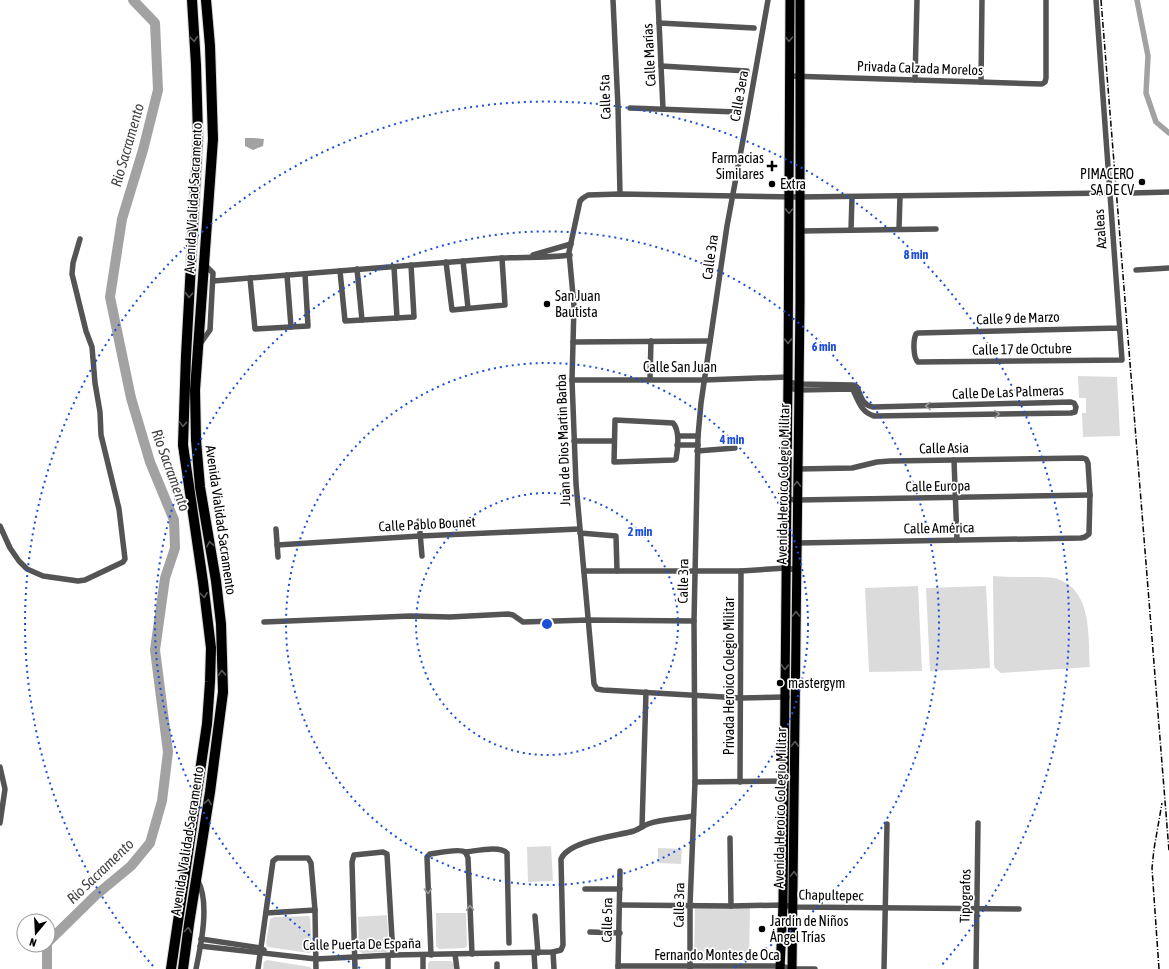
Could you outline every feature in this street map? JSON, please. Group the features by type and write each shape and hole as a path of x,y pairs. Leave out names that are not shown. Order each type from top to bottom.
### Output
{"highway":[{"name":"Avenida Vialidad Sacramento","path":"171,969 207,724 210,682 210,648 206,612 183,445 186,356 198,135 192,0"},
{"name":"Avenida Vialidad Sacramento","path":"183,969 210,792 223,692 220,618 213,563 200,487 195,410 198,346 213,139 210,46 206,0"}],"main road":[{"name":"Avenida Heroico Colegio Militar","path":"780,968 783,905 790,0"},
{"name":"Avenida Heroico Colegio Militar","path":"792,969 794,907 796,570 798,543 800,0"}],"street":[{"name":"Calle 5ta","path":"613,0 620,194"},
{"name":"Calle Marías","path":"658,0 663,109"},
{"name":"Calle 3era","path":"733,196 768,0"},
{"path":"915,80 917,0"},
{"path":"981,82 982,0"},
{"name":"Privada Calzada Morelos","path":"789,76 1042,84 1045,82 1046,78 1046,0"},
{"name":"Azaleas","path":"1096,0 1122,360"},
{"path":"659,23 754,28"},
{"path":"661,66 747,71"},
{"path":"630,108 737,112"},
{"path":"1132,193 1169,192"},
{"path":"620,194 852,197 1109,193"},
{"name":"Juan de Dios Martin Barba","path":"620,194 588,195 583,198 579,204 570,244 574,306 572,380 574,441 580,531 594,684 597,689 603,690 646,692"},
{"name":"Calle 3ra","path":"690,968 690,905 695,782 694,621 697,448 704,380 727,226 733,196"},
{"path":"899,229 900,196"},
{"path":"851,230 852,197"},
{"path":"800,231 936,228"},
{"path":"0,526 10,548 19,561 27,569 43,576 78,581 85,580 123,562 125,558 119,509 101,435 100,412 95,383 92,347 86,331 72,274 73,263 80,239"},
{"path":"529,256 570,244"},
{"path":"213,281 446,262 529,256 551,258 570,255"},
{"path":"446,262 452,310 505,305 502,258"},
{"path":"464,261 468,308"},
{"path":"198,346 210,330 213,274 204,264"},
{"path":"340,271 345,321 414,317 411,265"},
{"path":"394,266 397,318"},
{"path":"1136,270 1169,268"},
{"path":"358,269 362,320"},
{"path":"250,278 255,329 308,326 305,274"},
{"path":"287,275 291,327"},
{"name":"Calle 9 de Marzo","path":"922,362 916,361 915,359 914,337 918,333 1119,328"},
{"path":"650,379 651,341"},
{"path":"573,342 710,341"},
{"name":"Calle 17 de Octubre","path":"922,362 1122,360"},
{"name":"Calle San Juan","path":"572,380 650,379 788,382"},
{"path":"788,382 799,387 851,389 853,390 860,407 865,407"},
{"name":"Calle De Las Palmeras","path":"1071,402 1074,403 1076,407 1075,412 1071,413 874,416 865,407 1071,402"},
{"path":"977,405 978,414"},
{"path":"615,420 672,423 675,425 678,436 677,457 674,460 614,462 615,420"},
{"path":"678,436 698,436"},
{"path":"574,441 614,441"},
{"path":"677,445 697,448 735,448"},
{"name":"Calle Asia","path":"798,469 852,468 890,461 1083,458 1086,459 1088,463 1090,494"},
{"path":"954,460 957,540"},
{"name":"Calle Europa","path":"786,499 956,498 1090,494"},
{"name":"Calle América","path":"798,543 1081,538 1088,535 1089,531 1090,494"},
{"path":"419,521 422,556"},
{"path":"276,529 278,557"},
{"name":"Calle Pablo Bounet","path":"277,545 420,536 580,531 616,536 617,571"},
{"path":"584,571 741,571 786,568 796,570"},
{"name":"Privada Heroico Colegio Militar","path":"740,782 741,571"},
{"path":"264,622 410,616 450,617 508,614 513,615 523,622 588,620 694,621"},
{"path":"642,827 646,692 741,698 795,698"},
{"path":"0,768 5,789 0,823"},
{"path":"695,782 784,780 794,782"},
{"path":"554,969 553,952 561,950 564,945 562,855 574,846 612,835 634,831 665,820 693,816"},
{"name":"Tipografos","path":"976,969 978,822"},
{"path":"884,969 887,824"},
{"path":"730,838 731,906"},
{"path":"431,955 427,857 432,854 496,849 502,849 507,853 509,943"},
{"path":"355,969 352,858 354,855 383,852 387,854 388,859 390,956 388,969"},
{"path":"465,852 468,858 472,954"},
{"path":"258,969 273,861 277,858 308,858 311,861 315,910 316,969"},
{"name":"Calle 5ra","path":"618,968 620,933 620,871"},
{"path":"196,878 202,894 203,923 196,969"},
{"path":"585,890 620,889"},
{"name":"Chapultepec","path":"620,905 783,905 794,907 977,910 1019,909"},
{"path":"266,913 315,910"},
{"path":"535,916 535,969"},
{"path":"590,932 620,933"},
{"name":"Calle Puerta De España","path":"201,939 233,947 316,959 553,952"},
{"name":"Calle Puerta De España","path":"200,946 233,947"},
{"path":"455,954 457,969"},
{"path":"423,955 423,969"},
{"name":"Fernando Montes de Oca","path":"618,968 815,969"}],"shaded area":[{"path":"245,138 264,139 263,146 253,150 245,146"},
{"path":"1078,376 1117,377 1120,436 1083,437 1082,413 1086,413 1086,398 1079,398"},
{"path":"993,576 1045,577 1054,578 1067,583 1076,592 1082,602 1086,614 1090,667 1001,673 995,668"},
{"path":"918,586 922,671 869,672 865,588"},
{"path":"986,586 990,668 930,671 926,588"},
{"path":"551,846 553,881 528,882 527,847"},
{"path":"658,848 682,849 681,864 658,863"},
{"path":"695,906 750,908 749,961 694,961"},
{"path":"436,913 466,913 467,946 465,948 439,949 436,946"},
{"path":"387,915 389,949 386,952 362,953 359,951 358,917"},
{"path":"309,916 312,951 309,953 268,947 266,944 270,919 274,917"},
{"path":"267,960 310,967 312,969 263,969 264,962"},
{"path":"430,961 451,961 454,964 454,969 428,969 428,963"}],"waterway":[{"name":"Rio Sacramento","path":"56,934 96,895 131,866 150,843 162,801 168,752 155,650 165,578 175,548 174,520 150,462 131,398 110,297 122,219 143,150 158,90 155,23 133,0"},
{"path":"1137,0 1148,56 1146,93 1156,122 1169,133"},
{"name":"Rio Sacramento","path":"47,953 47,969"}],"railway":[{"path":"1101,0 1169,851"},
{"path":"1159,969 1152,868 1162,803"}],"place":[{"name":"Farmacias Similares","path":"772,166"},
{"name":"PIMACERO SA DE CV","path":"1142,182"},
{"name":"Extra","path":"772,184"},
{"name":"San Juan Bautista","path":"547,304"},
{"name":"mastergym","path":"780,683"},
{"name":"Jardín de Niños Ángel Trías","path":"762,929"}]}
